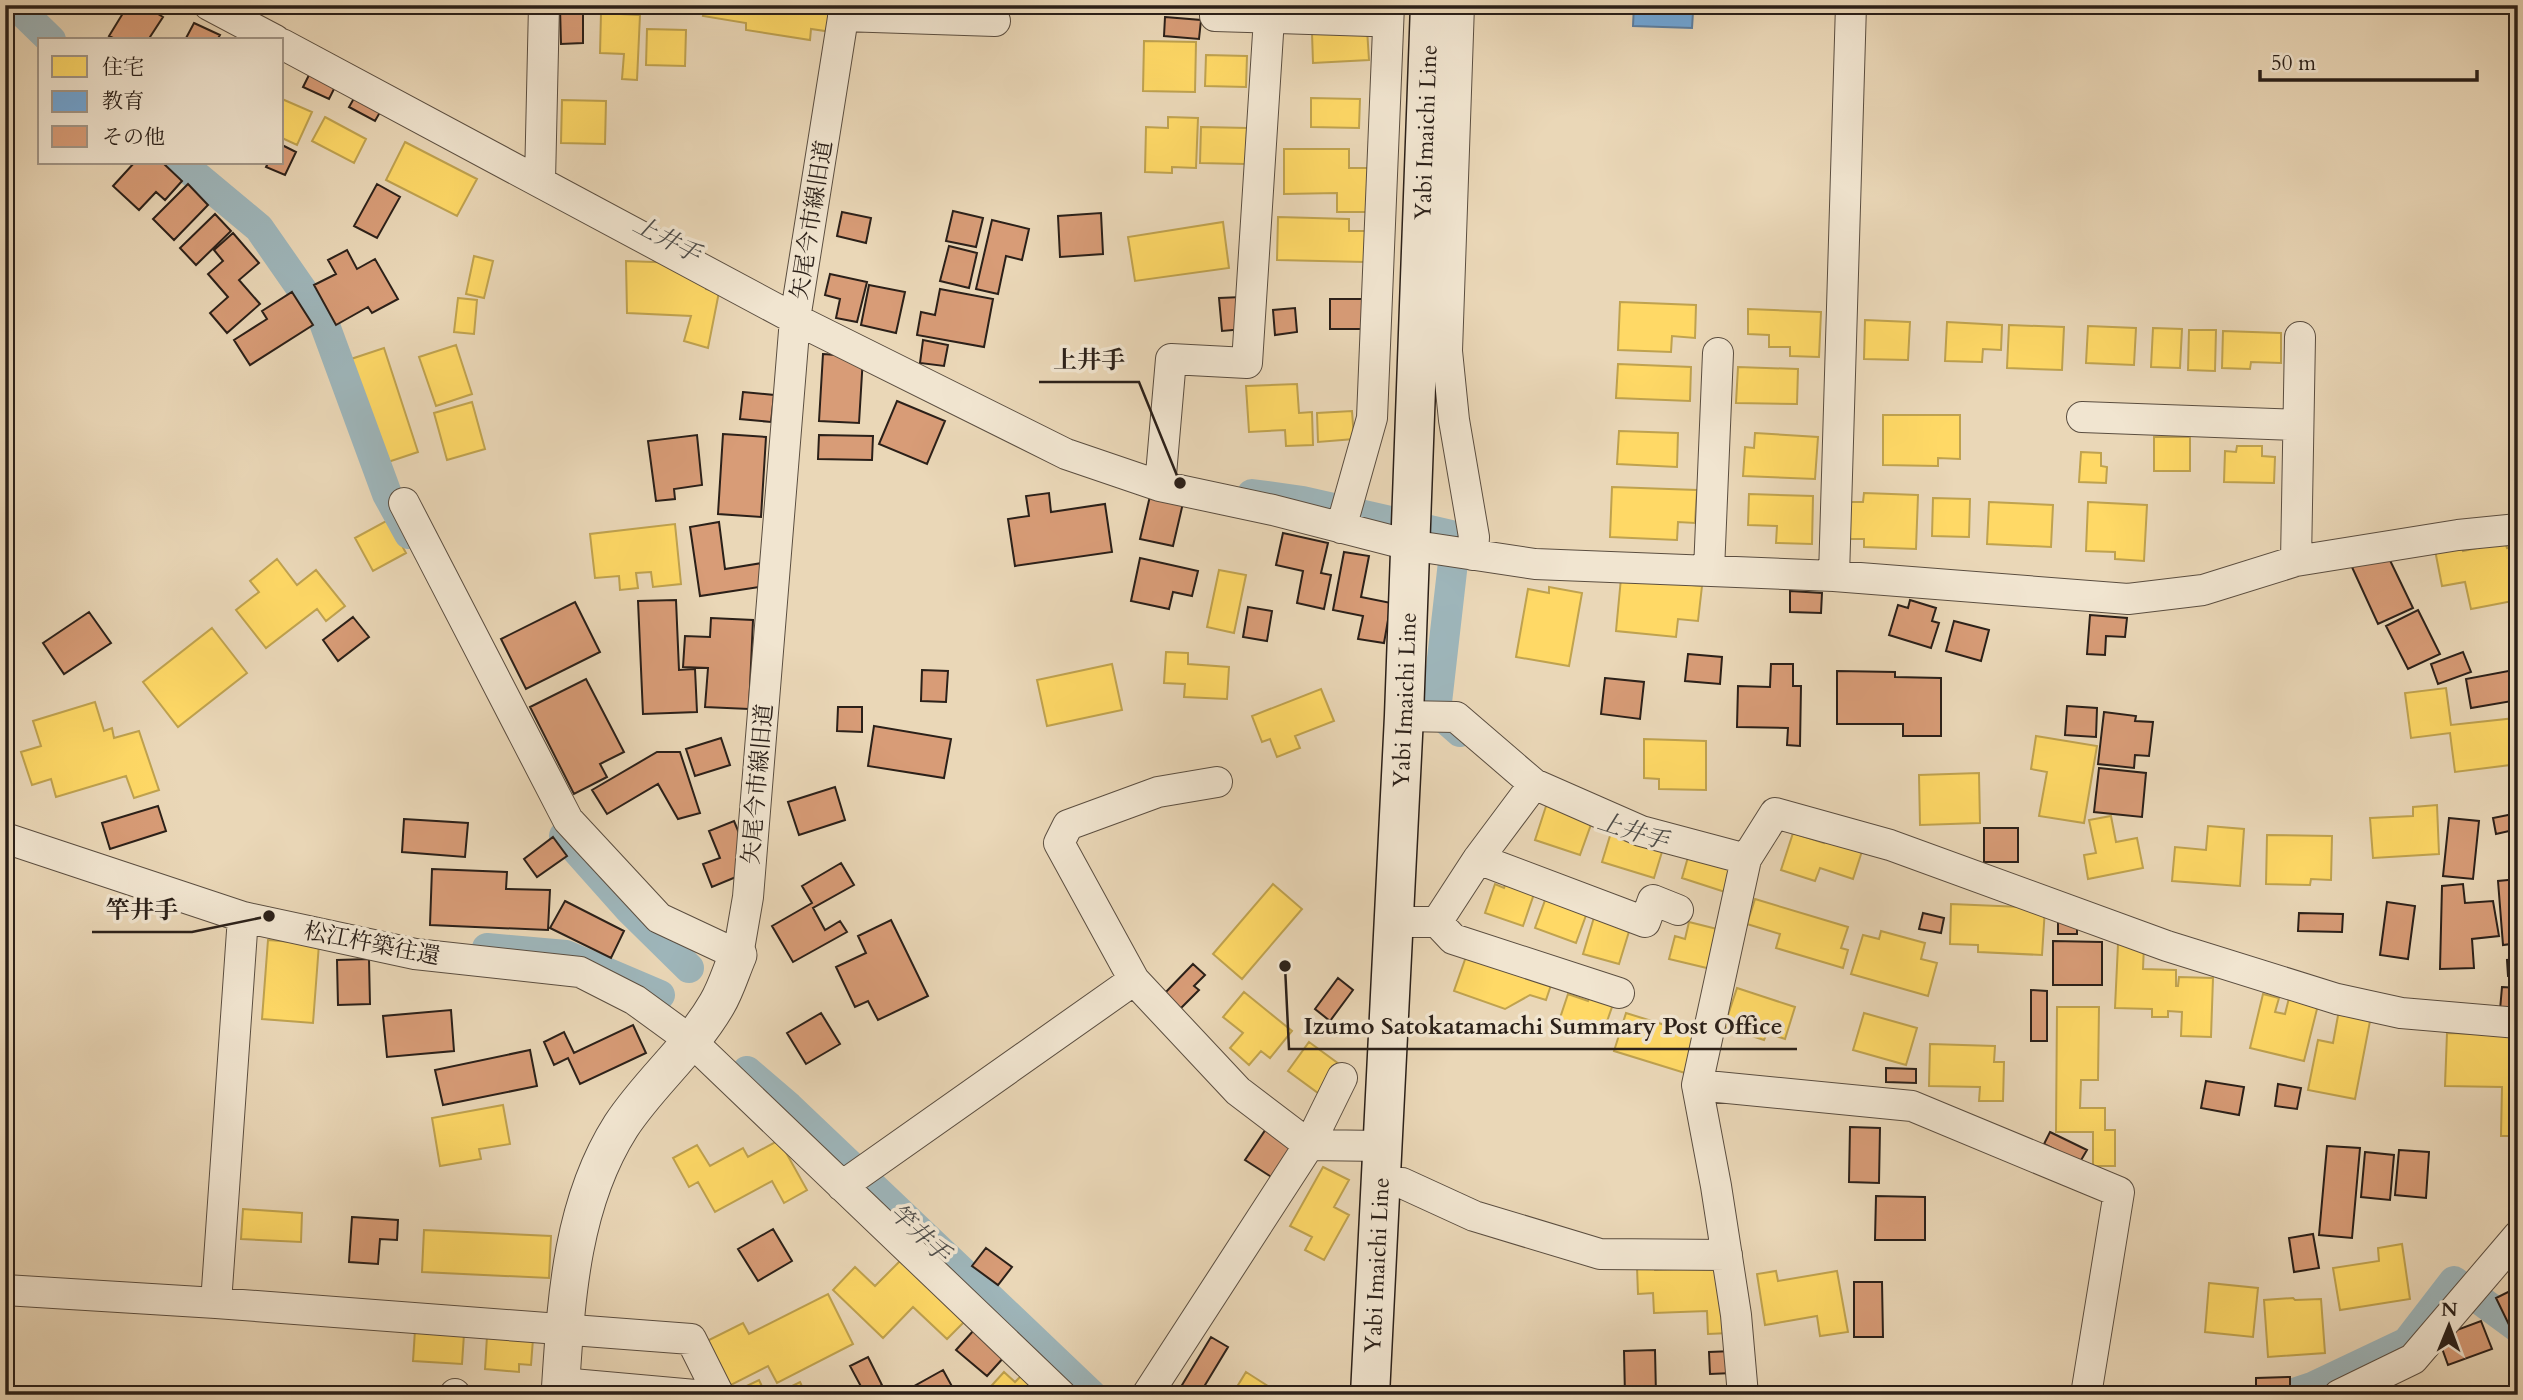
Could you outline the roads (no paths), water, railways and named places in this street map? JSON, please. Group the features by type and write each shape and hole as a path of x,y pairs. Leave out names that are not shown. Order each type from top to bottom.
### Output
{"main road":[{"name":"Yabi Imaichi Line","path":"1370,1395 1404,716 1430,5"}],"street":[{"path":"209,5 271,38"},
{"path":"540,181 544,5"},
{"path":"1459,5 1447,351 1454,420 1474,537 1473,555"},
{"path":"1834,576 1851,5"},
{"path":"844,11 995,21"},
{"name":"矢尾今市線旧道","path":"560,1389 564,1329 577,1236 593,1181 621,1126 717,1004 738,955 749,883 794,319 844,11"},
{"path":"1215,16 1269,18 1380,13 1372,418 1341,528"},
{"path":"1160,486 1171,359 1247,363 1269,18"},
{"path":"284,45 794,319 1066,454 1160,486 1273,510 1409,545 1535,564 1834,576 2128,600 2203,590 2296,561 2458,535 2518,529"},
{"path":"2296,561 2300,337"},
{"path":"1709,571 1718,353"},
{"path":"2082,417 2298,425"},
{"path":"404,503 568,820 659,918 738,955"},
{"path":"1404,716 1456,717 1534,784 1641,831 1746,859"},
{"path":"1217,782 1158,792 1068,825 1059,844 1134,980 1238,1091 1309,1145 1381,1165 1402,1183 1474,1216 1600,1254 1727,1255"},
{"path":"1437,922 1478,859 1534,784"},
{"path":"1743,1395 1736,1315 1697,1085 1746,859 1775,813 1890,845 2167,946 2337,999 2401,1013 2518,1023"},
{"name":"松江杵築往還","path":"5,838 243,917 415,954 580,972 635,1000 690,1040"},
{"path":"1478,859 1645,922 1653,900 1678,910"},
{"path":"216,1303 243,917"},
{"path":"1393,922 1437,922 1452,939 1619,993"},
{"path":"842,1186 1134,980"},
{"path":"690,1040 1061,1395"},
{"path":"1147,1395 1309,1145 1342,1078"},
{"path":"1697,1085 1912,1107 2119,1192 2086,1395"},
{"path":"2339,1395 2413,1359 2518,1236"},
{"path":"5,1290 691,1339 719,1395"},
{"path":"560,1389 695,1395"}],"waterway":[{"path":"15,5 49,38"},
{"path":"182,164 259,228 323,320 387,494 409,534"},
{"name":"上井手","path":"1252,494 1303,501 1456,536 1436,711 1460,732"},
{"path":"564,836 629,909 689,968"},
{"name":"竿井手","path":"487,948 566,955 660,995"},
{"name":"竿井手","path":"747,1071 789,1107 1092,1395"},
{"name":"上井手","path":"2288,1395 2312,1387 2407,1342 2454,1281 2518,1328"}],"place":[{"name":"上井手","path":"1180,483"},
{"name":"竿井手","path":"269,916"},
{"name":"Izumo Satokatamachi Summary Post Office","path":"1285,966"}]}
